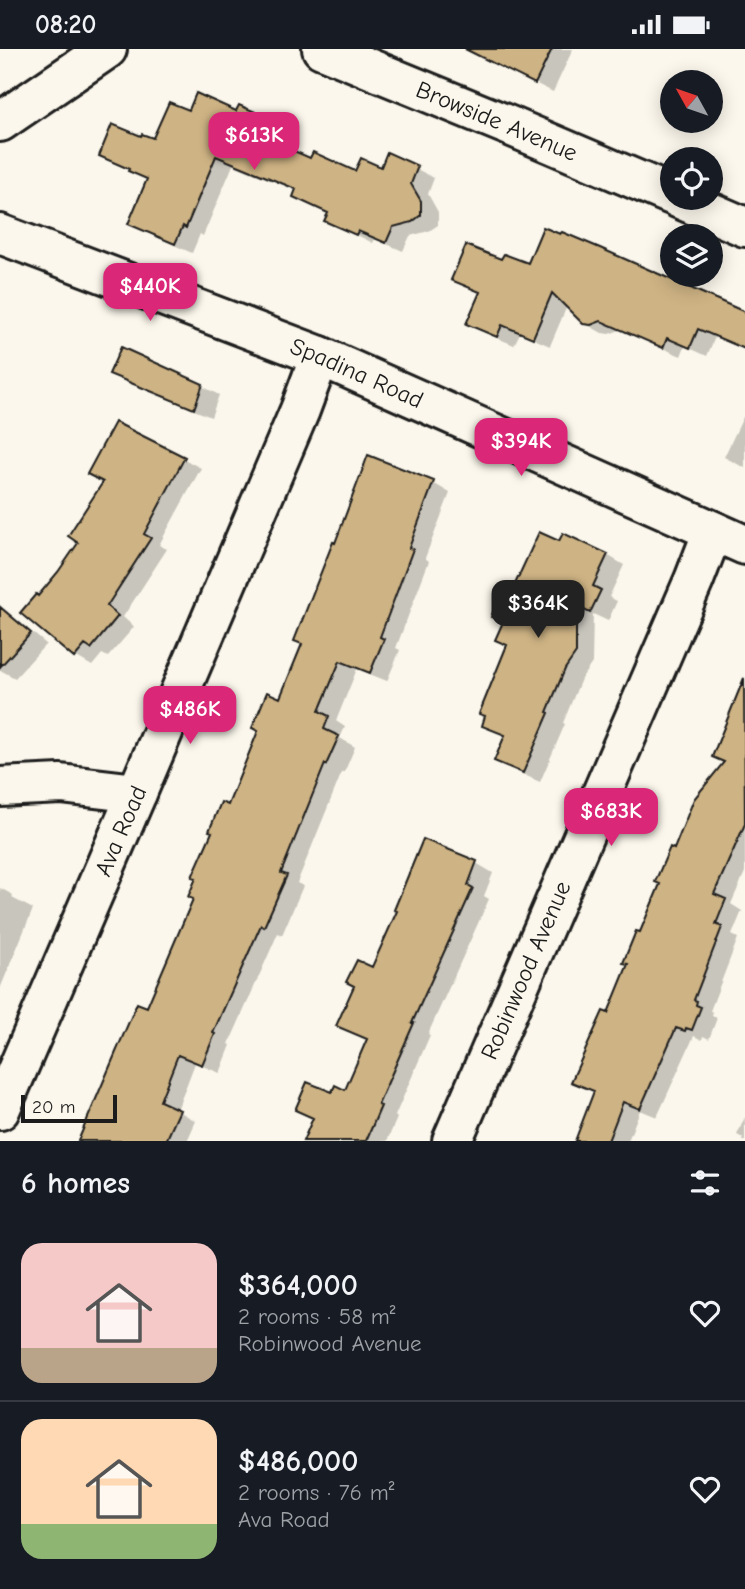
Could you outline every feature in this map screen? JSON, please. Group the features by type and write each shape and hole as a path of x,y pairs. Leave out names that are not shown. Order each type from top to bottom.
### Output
{"street":[{"path":"0,122 107,49"},
{"name":"Browside Avenue","path":"322,49 660,190"},
{"path":"706,210 745,227"},
{"name":"Spadina Road","path":"0,234 320,356 729,538"},
{"name":"Ava Road","path":"0,1110 295,422 320,356"},
{"name":"Robinwood Avenue","path":"453,1141 683,605 729,538"},
{"path":"0,787 61,784 137,793"}],"building":[{"path":"465,49 552,49 535,84"},
{"path":"196,93 236,111 239,105 272,119 264,138 310,158 313,152 355,171 361,158 381,167 387,152 418,166 411,184 421,201 421,215 412,222 393,227 386,243 358,231 356,235 324,221 328,213 293,197 296,189 216,156 186,228 183,226 175,244 128,224 147,179 99,156 112,124 153,138 169,102 189,110"},
{"path":"543,227 560,234 562,232 660,274 660,287 688,287 745,312 745,349 698,329 690,348 667,338 663,348 601,321 591,325 583,324 552,293 533,338 502,325 497,337 466,324 480,292 451,280 466,245 501,259 504,254 528,263"},
{"path":"121,347 203,384 194,409 109,374"},
{"path":"115,422 185,457 144,534 151,538 107,606 118,616 91,649 85,645 74,658 20,613 58,572 78,543 68,536 103,482 87,474"},
{"path":"368,455 434,481 409,548 413,549 380,637 384,639 370,673 340,661 319,711 329,716 324,729 339,736 281,873 287,875 264,927 261,925 213,1033 215,1034 202,1065 178,1055 160,1101 180,1110 166,1141 78,1141 137,1003 147,1007 193,899 188,897 196,878 192,877 212,832 209,831 221,802 228,805 258,731 252,728 267,692 280,698 302,644 294,641"},
{"path":"539,532 559,541 563,533 608,554 593,586 601,590 590,613 576,606 576,653 565,669 523,773 494,761 505,735 482,726 485,716 479,714 507,645 495,640 503,622 491,617 501,592 510,595"},
{"path":"0,607 31,633 0,667"},
{"path":"744,678 745,824 714,894 726,899 716,924 722,927 694,1000 697,1001 696,1005 701,1007 692,1030 676,1028 640,1109 623,1102 608,1141 575,1141 594,1091 571,1082 603,1011 608,1013 628,964 623,963 636,931 640,932 660,884 655,882 670,847 674,849 694,799 724,762 712,757"},
{"path":"423,839 477,861 468,885 473,888 412,1023 366,1141 303,1141 313,1118 295,1110 307,1082 332,1092 335,1085 345,1090 367,1039 336,1026 354,986 346,982 357,960 372,967 397,911 394,910"}]}
